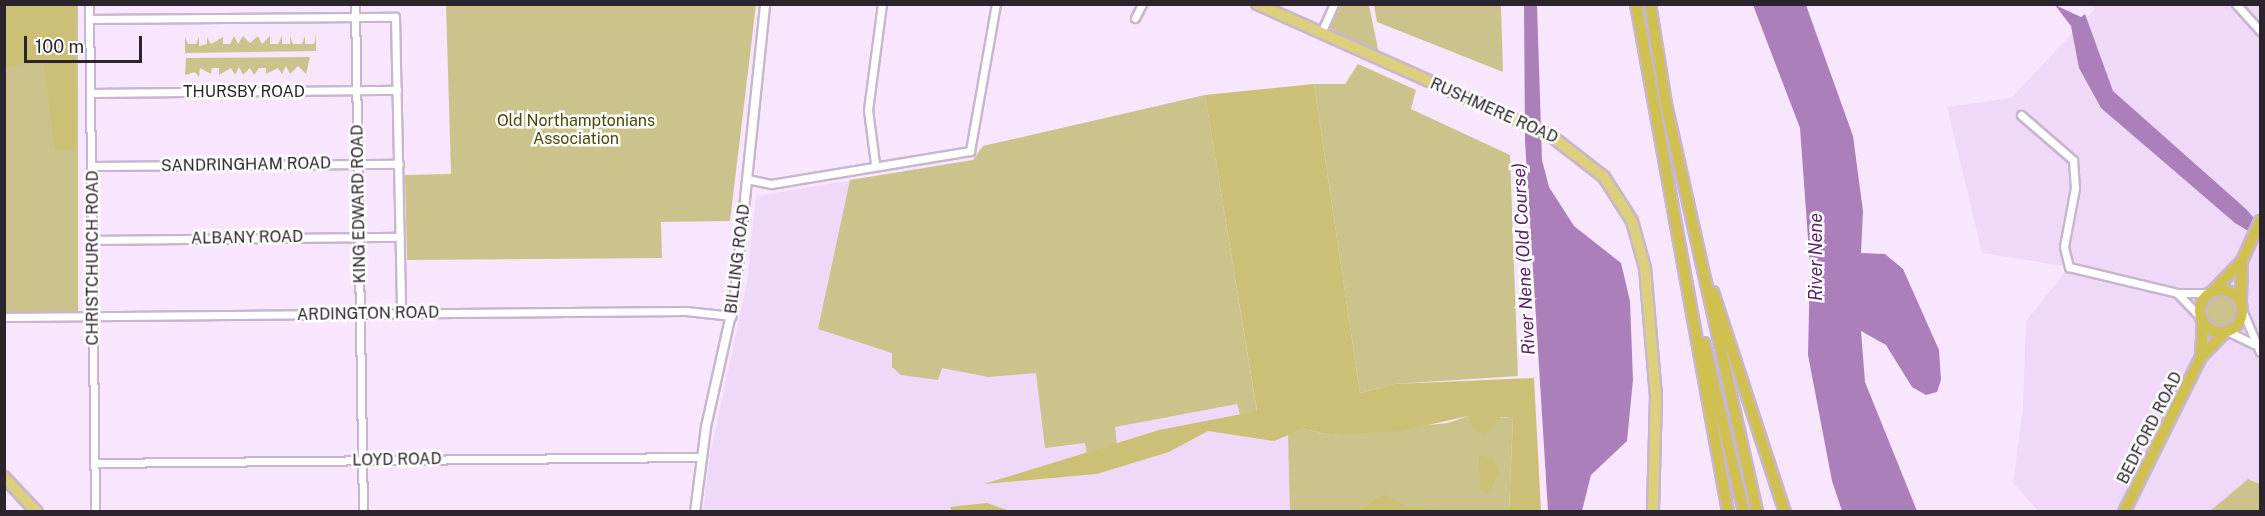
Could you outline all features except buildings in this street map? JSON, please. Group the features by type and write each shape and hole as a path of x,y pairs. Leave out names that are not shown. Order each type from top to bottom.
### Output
{"highway":[{"path":"1636,4 1728,512"},
{"path":"1650,4 1701,261 1757,512"},
{"path":"2242,261 2242,307 2226,331 2202,320 2201,304 2242,261 2260,221"},
{"path":"1680,244 1744,512"},
{"path":"1701,261 1785,512"},
{"path":"2211,292 2232,292 2242,307"},
{"name":"BEDFORD ROAD","path":"2201,357 2202,320"},
{"name":"BEDFORD ROAD","path":"2124,512 2201,357 2226,331"}],"main road":[{"name":"RUSHMERE ROAD","path":"1257,4 1545,133 1604,177 1626,209 1640,246 1656,396 1653,512"},
{"path":"4,477 37,512"}],"street":[{"name":"CHRISTCHURCH ROAD","path":"89,4 93,166 95,512"},
{"name":"KING EDWARD ROAD","path":"355,4 363,512"},
{"name":"BILLING ROAD","path":"695,512 700,457 732,315 765,4"},
{"path":"874,164 868,110 882,4"},
{"path":"747,179 771,184 874,164 964,153 974,146 996,4"},
{"path":"1135,18 1142,4"},
{"path":"1321,33 1334,4"},
{"path":"2236,4 2260,31"},
{"path":"90,19 395,17 401,314"},
{"name":"THURSBY ROAD","path":"92,93 397,90"},
{"path":"2021,115 2073,160 2075,188 2063,253 2069,267 2177,293 2211,292"},
{"name":"SANDRINGHAM ROAD","path":"93,166 399,164"},
{"name":"ALBANY ROAD","path":"93,240 400,237"},
{"path":"2177,293 2202,320"},
{"path":"2242,307 2254,344 2260,352"},
{"name":"ARDINGTON ROAD","path":"4,317 360,314 732,315"},
{"path":"2226,331 2254,344"},
{"name":"LOYD ROAD","path":"95,463 700,457"}],"shaded area":[{"path":"5,4 75,5 76,151 55,149 43,61 5,68"},
{"path":"2090,5 2260,5 2260,484 2248,479 2210,511 2039,512 2013,483 2023,407 2026,321 2069,267 1982,253 1947,107 2011,98 2095,9"},
{"path":"1314,84 1360,393 1394,384 1534,378 1541,511 1509,511 1513,418 1501,417 1485,435 1473,429 1468,416 1401,431 1331,435 1303,429 1274,441 1208,431 1169,452 1097,474 984,484 1159,430 1257,411 1205,95"},
{"path":"1205,95 1257,412 1159,430 988,483 1097,474 1169,452 1208,431 1274,441 1303,429 1508,491 1509,511 703,512 710,454 747,283 756,196 973,160 983,146"},
{"path":"1479,456 1493,459 1499,470 1489,494 1480,489"},
{"path":"1385,494 1404,506 1435,510 1358,511"},
{"path":"987,503 1010,511 952,511 950,507"}],"green space":[{"path":"5,5 78,5 78,312 5,312"},
{"name":"Old Northamptonians Association","path":"446,5 756,5 730,221 661,222 662,258 407,260 405,175 451,174"},
{"path":"1341,5 1369,5 1379,54 1330,28"},
{"path":"1374,5 1501,5 1503,72 1377,22"},
{"path":"316,35 316,51 185,53 185,37 188,44 196,44 199,37 199,46 207,44 207,37 211,44 223,37 223,44 230,44 234,36 238,44 243,36 250,43 258,36 262,44 270,36 270,44 278,44 282,36 282,44 290,44 290,36 293,44 302,44 305,36 305,44 314,44"},
{"path":"310,57 306,74 298,66 290,74 286,66 282,74 278,68 266,74 266,68 259,68 254,75 250,68 243,75 239,67 235,75 231,68 219,75 219,68 212,68 211,74 200,68 199,77 195,72 185,75 186,58"},
{"path":"1358,64 1416,90 1411,109 1510,155 1518,376 1394,384 1360,393 1314,84 1345,84"},
{"path":"1205,95 1257,412 1240,415 1237,404 1115,427 1117,445 1087,455 1085,443 1045,448 1036,373 988,377 942,368 938,380 901,375 892,367 892,353 818,329 850,180 973,160 983,146"},
{"path":"2221,294 2232,299 2237,310 2232,321 2221,326 2210,321 2205,310 2210,299"},
{"path":"1468,416 1513,418 1509,511 1290,511 1288,435 1303,429 1331,435 1448,423"},
{"path":"2248,479 2260,484 2260,511 2210,511"}],"water":[{"path":"1524,5 1537,5 1542,160 1549,187 1574,226 1621,263 1630,301 1633,380 1627,441 1591,475 1582,511 1548,511 1525,141"},
{"name":"River Nene","path":"1753,5 1806,5 1853,136 1863,211 1861,253 1885,254 1903,269 1939,350 1941,380 1937,392 1926,395 1912,387 1886,345 1861,331 1865,382 1917,511 1842,511 1832,481 1808,355 1810,266 1800,128"},
{"path":"2055,5 2081,17 2085,14 2113,91 2246,209 2260,225 2260,238 2235,223 2101,108 2079,68 2071,26"}],"water label":[{"name":"River Nene (Old Course)","path":"1524,259"}]}
